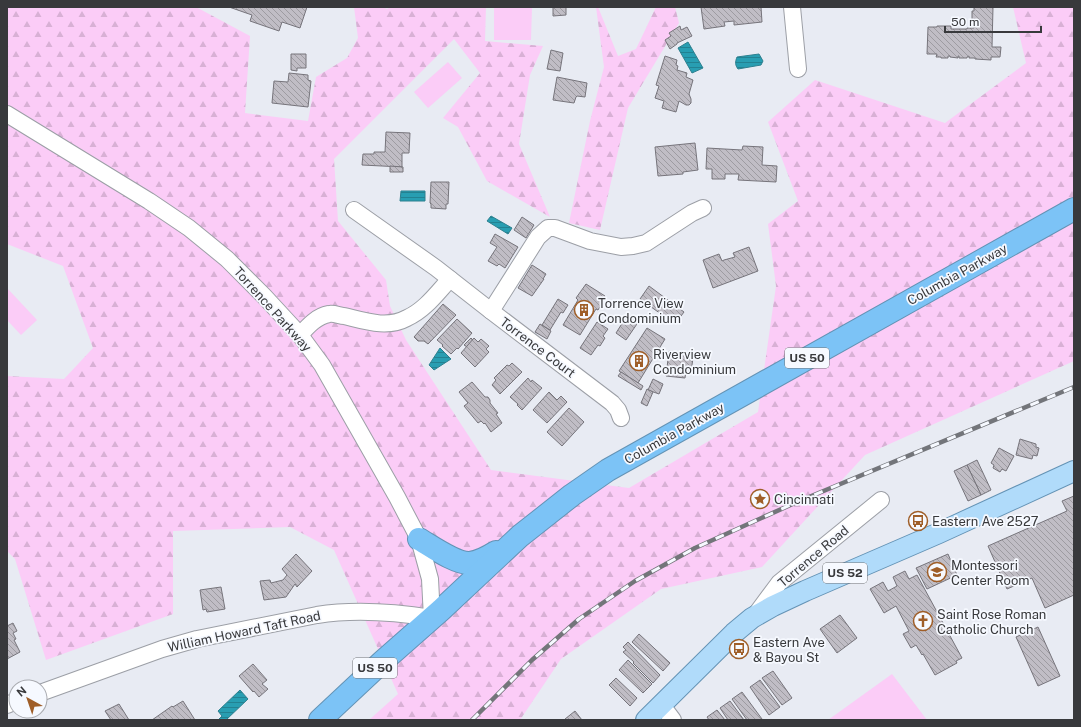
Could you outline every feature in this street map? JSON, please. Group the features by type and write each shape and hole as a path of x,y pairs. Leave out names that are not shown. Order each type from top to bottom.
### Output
{"highway":[{"name":"Columbia Parkway","path":"320,720 520,536 567,499 608,470 1074,209"},
{"path":"419,539 455,560 469,563 487,558 520,536"}],"main road":[{"name":"US 52","path":"646,720 734,633 752,618 805,591 939,533 1074,471"}],"street":[{"path":"792,7 798,69"},
{"name":"Torrence Parkway","path":"7,114 149,201 189,228 227,259 300,335 322,365 398,497 419,539 430,579 432,618"},
{"path":"491,311 538,237 548,228 562,229 590,241 621,246 634,246 646,243 692,213 703,208"},
{"name":"Torrence Court","path":"354,210 450,279 612,403 618,410 621,418"},
{"path":"300,335 311,323 330,313 383,324 407,319 435,297 450,279"},
{"name":"Torrence Road","path":"752,618 779,583 881,500"},
{"name":"William Howard Taft Road","path":"48,690 162,649 197,639 317,615 334,612 352,612 403,614 432,618"},
{"path":"661,704 673,720"}],"green space":[{"path":"7,7 196,7 250,36 245,113 308,121 316,77 347,58 358,38 354,7 383,7 387,9 390,7 486,7 485,41 543,46 530,75 519,144 550,217 487,181 458,127 443,118 480,73 454,39 334,159 338,221 386,280 390,306 406,340 491,470 629,488 758,412 776,286 768,224 798,201 768,122 815,80 945,123 1026,63 1013,7 1074,7 1074,361 865,455 762,567 661,589 561,659 520,720 369,720 398,694 334,550 290,527 173,531 173,614 46,660 15,559 7,551 7,376 64,379 93,348 63,266 7,244"},
{"path":"494,7 532,7 531,40 494,40"},
{"path":"596,7 598,7 618,56 636,49 656,7 675,7 679,23 628,108 600,230 569,223 590,121 604,67"},
{"path":"448,62 462,78 428,108 414,92"},
{"path":"7,288 37,320 21,335 7,320"},
{"path":"892,674 927,720 828,720"}],"water":[{"path":"688,42 703,68 692,73 678,48"},
{"path":"759,54 763,61 761,65 737,68 737,57"},
{"path":"401,191 425,191 425,201 400,201"},
{"path":"491,216 512,228 508,234 487,221"},
{"path":"440,348 451,359 434,370 429,365"},
{"path":"240,690 248,699 226,720 218,720 222,716 218,711"}],"building":[{"path":"229,7 307,7 300,28 282,22 279,31 250,21 252,15"},
{"path":"553,7 566,7 566,15 553,16"},
{"path":"701,7 761,7 762,22 734,25 734,21 724,22 725,26 704,29"},
{"path":"974,7 993,7 992,47 1001,47 1000,57 991,57 991,60 969,58 969,56 967,58 948,56 948,58 941,58 936,57 937,54 927,54 928,27 951,26 951,29 974,28 972,11 974,11"},
{"path":"680,26 681,30 687,27 692,36 677,43 670,49 665,40 671,36 669,33"},
{"path":"551,50 563,53 560,71 547,69"},
{"path":"291,54 306,54 306,68 297,68 297,71 291,70"},
{"path":"665,56 677,60 677,70 687,73 686,77 693,80 689,94 691,103 686,105 679,101 676,112 662,108 664,101 655,98 659,86 656,85"},
{"path":"289,73 308,75 308,80 311,81 308,107 272,103 274,81 288,82"},
{"path":"557,77 587,83 585,97 577,96 574,103 553,100"},
{"path":"386,132 410,133 409,153 402,153 402,167 362,165 363,154 385,152"},
{"path":"695,143 698,170 683,172 683,174 658,176 655,147"},
{"path":"743,146 763,147 762,165 777,166 776,182 738,180 739,174 725,174 725,179 712,179 712,169 706,169 707,148 742,150"},
{"path":"390,166 403,167 403,172 390,172"},
{"path":"431,182 449,182 448,204 446,204 446,209 431,208"},
{"path":"522,217 534,225 526,238 514,230"},
{"path":"495,234 518,247 505,268 499,264 497,266 488,261 497,247 490,243"},
{"path":"749,247 758,271 713,288 703,260 719,254 722,261 735,257 733,253"},
{"path":"532,265 546,274 532,296 518,288"},
{"name":"Torrence View Condominium","path":"586,284 605,296 598,310 596,309 580,335 563,325 578,300 576,298"},
{"path":"649,286 684,312 675,324 640,299"},
{"path":"558,299 568,305 563,313 561,312 550,330 542,325"},
{"path":"443,304 456,315 428,344 424,341 418,341 414,337"},
{"path":"628,314 639,321 626,340 616,333"},
{"path":"457,319 472,333 458,349 457,348 451,354 437,340"},
{"path":"597,322 608,329 603,336 605,338 600,346 598,345 591,355 580,348"},
{"path":"540,324 551,331 547,339 535,332"},
{"name":"Riverview Condominium","path":"647,328 665,339 638,383 619,371"},
{"path":"471,338 473,340 467,347 464,345"},
{"path":"474,338 478,342 481,339 489,346 486,349 489,352 475,367 461,353"},
{"path":"669,351 685,353 684,357 693,358 691,372 686,371 685,378 666,376"},
{"path":"512,363 522,372 500,394 492,385 496,380 494,378 507,365 509,366"},
{"path":"621,372 643,386 641,390 618,376"},
{"path":"528,378 531,382 532,380 542,388 522,410 510,397"},
{"path":"653,379 663,384 659,394 648,390"},
{"path":"472,382 485,397 488,397 490,403 498,413 496,414 502,423 491,432 485,423 484,424 481,421 478,423 464,406 468,403 459,392"},
{"path":"647,389 653,392 647,406 641,403"},
{"path":"549,392 557,400 561,396 567,402 547,423 533,410"},
{"path":"569,408 584,422 562,446 547,432"},
{"path":"1020,439 1036,444 1036,447 1039,448 1037,456 1033,455 1032,459 1016,455"},
{"path":"999,448 1014,456 1006,471 1002,469 1000,472 993,468 994,465 991,463"},
{"path":"977,460 991,490 981,495 967,465"},
{"path":"967,465 981,495 968,501 954,471"},
{"path":"1074,496 1074,595 1045,608 1032,578 1007,589 988,546 1067,511 1062,501"},
{"path":"296,554 312,571 297,587 295,584 286,597 264,600 260,581 270,580 271,583 283,580 287,575 282,569"},
{"name":"Montessori Center Room","path":"948,554 957,575 927,589 916,568"},
{"name":"Saint Rose Roman Catholic Church","path":"905,571 909,579 917,575 962,658 956,661 957,663 935,675 916,645 911,648 903,634 909,631 896,606 884,613 870,589 883,582 888,591 897,586 893,577"},
{"path":"221,587 225,609 207,612 206,609 203,610 200,590"},
{"path":"840,615 857,638 837,653 820,629"},
{"path":"13,623 17,631 13,633 16,639 14,640 20,652 7,659 7,626"},
{"path":"1038,627 1060,676 1038,686 1016,637"},
{"path":"639,634 670,663 663,671 632,642"},
{"path":"628,642 660,675 653,683 623,652 626,650 623,647"},
{"path":"628,660 652,684 643,693 619,670"},
{"path":"253,664 267,680 262,684 268,689 259,697 239,676"},
{"path":"773,671 792,698 782,705 762,678"},
{"path":"616,678 637,698 630,706 609,685"},
{"path":"760,680 780,707 769,715 750,687"},
{"path":"742,692 762,719 761,720 747,720 732,699"},
{"path":"183,701 195,720 152,720 172,706 173,707"},
{"path":"730,701 744,720 728,720 720,708"},
{"path":"119,704 129,720 111,720 105,711"},
{"path":"717,710 725,720 709,720 707,717"},
{"path":"575,711 582,720 565,719"}],"railway":[{"path":"472,720 532,660 579,619 635,581 695,548 797,502 1074,387"}],"place":[{"name":"Torrence View Condominium","path":"584,310"},
{"name":"Riverview Condominium","path":"639,361"},
{"name":"Cincinnati","path":"760,499"},
{"name":"Eastern Ave 2527","path":"918,521"},
{"name":"Montessori Center Room","path":"937,572"},
{"name":"Saint Rose Roman Catholic Church","path":"923,621"},
{"name":"Eastern Ave & Bayou St","path":"739,649"}]}
